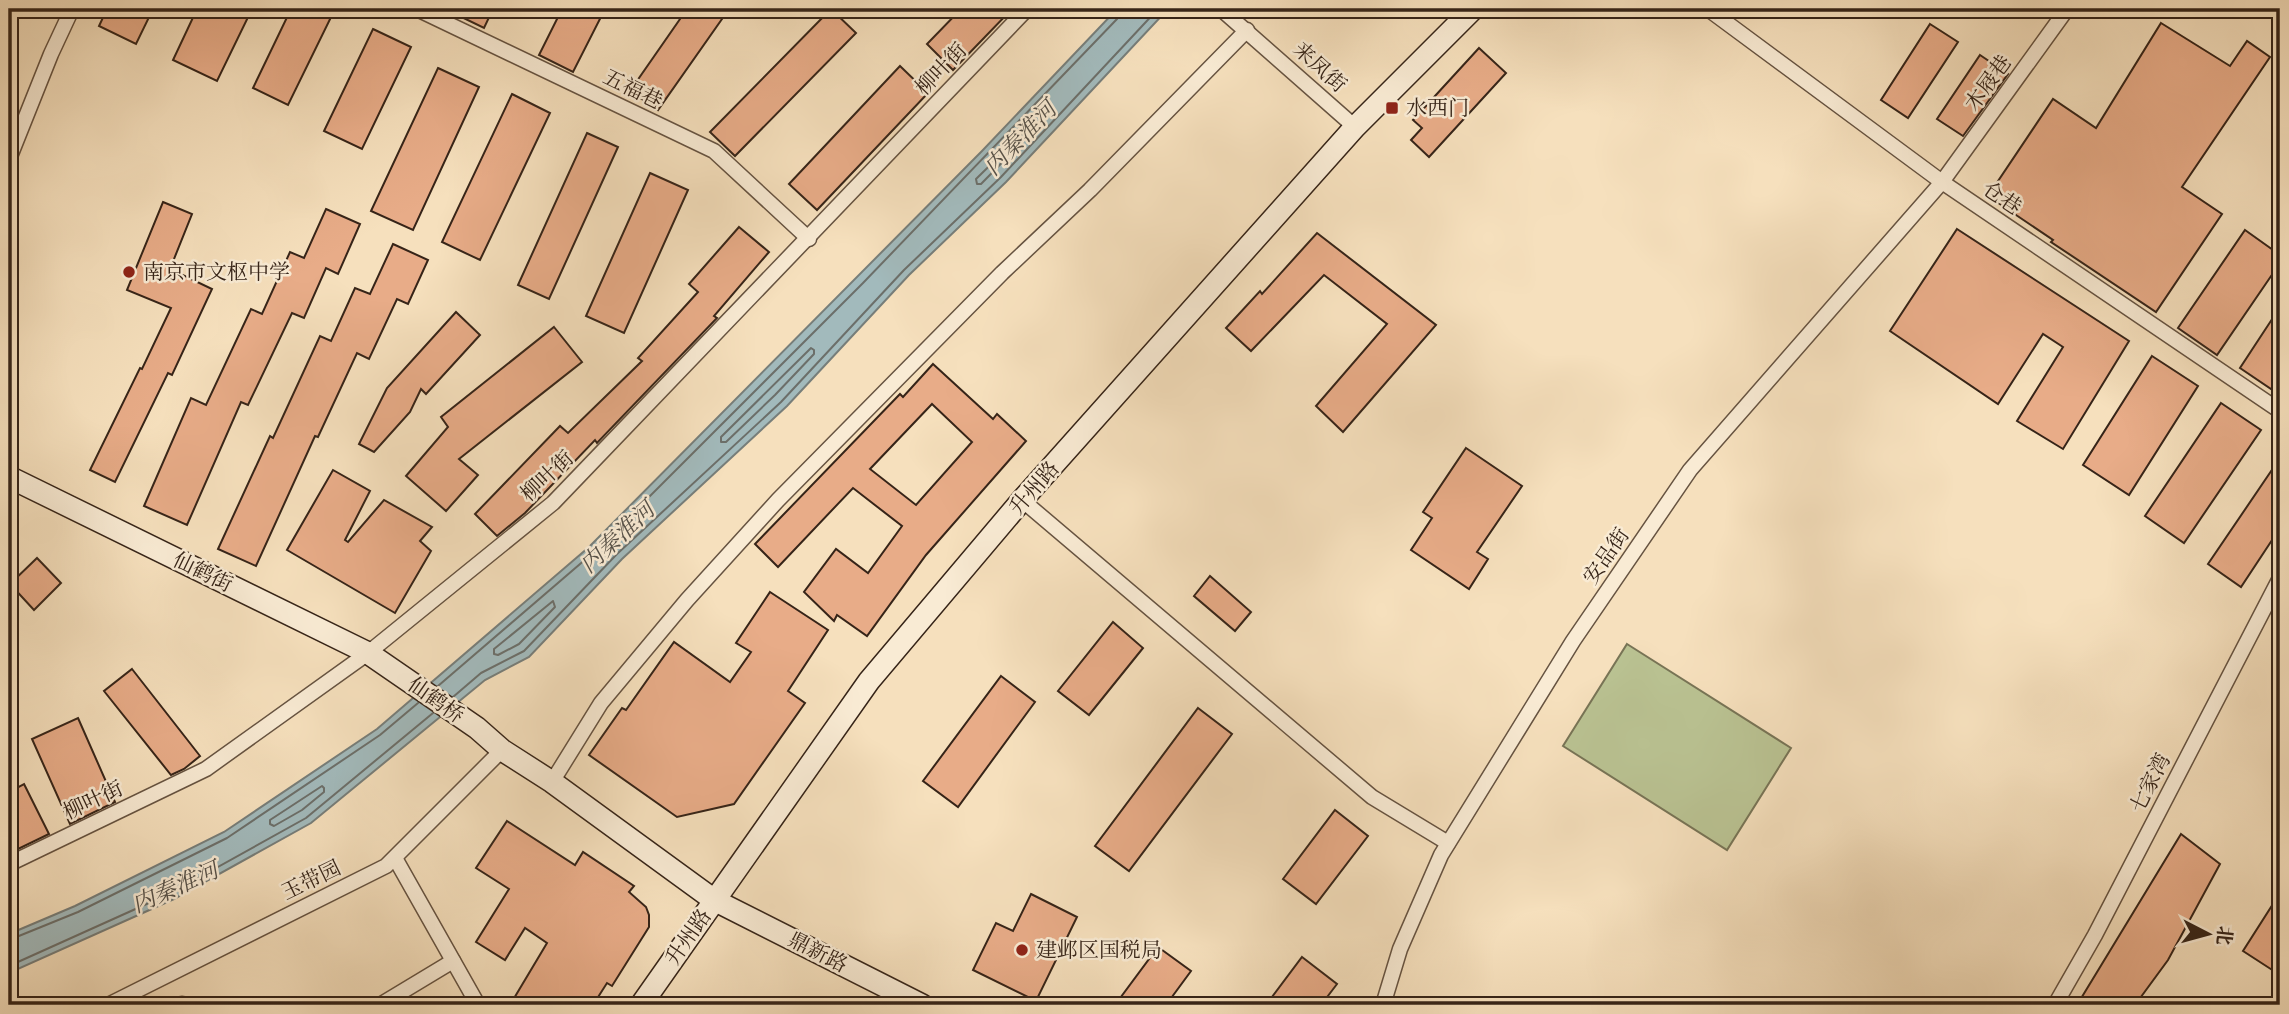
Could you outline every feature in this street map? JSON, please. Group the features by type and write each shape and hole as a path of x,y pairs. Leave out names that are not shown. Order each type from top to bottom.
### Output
{"main road":[{"name":"升州路","path":"641,1005 869,681 1022,500 1355,127 1473,9"},
{"name":"仙鹤街","path":"9,477 368,653 394,671"},
{"name":"仙鹤桥","path":"394,671 477,729 502,750"},
{"path":"502,750 552,782 715,900"},
{"name":"鼎新路","path":"715,900 922,1005"}],"street":[{"path":"9,159 72,9"},
{"name":"五福巷","path":"417,9 714,151 809,239"},
{"name":"柳叶街","path":"9,864 206,769 368,653 553,503 1027,9"},
{"name":"仓巷","path":"1708,9 1942,182 2280,411"},
{"name":"木屐巷","path":"1942,182 2067,9"},
{"name":"来凤街","path":"1222,10 1355,127"},
{"path":"552,782 601,703 687,600 778,500 1247,30"},
{"name":"安品街","path":"1383,1005 1400,949 1448,843 1573,641 1690,470 1942,182"},
{"path":"1022,500 1372,797 1448,843"},
{"name":"七家湾","path":"2055,1005 2095,935 2280,578"},
{"name":"玉带园","path":"108,1005 386,866 502,750"},
{"path":"395,858 478,1005"},
{"path":"380,1005 453,961"}],"green space":[{"path":"1627,644 1791,748 1727,850 1563,746"}],"water":[{"name":"内秦淮河","path":"1117,9 1168,9 1006,182 909,275 787,406 622,559 529,657 485,680 311,823 174,899 9,973 9,934 75,906 224,832 377,729 589,547 982,151"}],"building":[{"path":"107,9 153,9 136,44 99,26"},
{"path":"197,9 252,9 217,81 173,60"},
{"path":"291,9 335,9 288,105 253,88"},
{"path":"445,9 493,9 484,28"},
{"path":"562,9 605,9 573,72 539,55"},
{"path":"687,9 729,9 658,110 630,91"},
{"path":"831,9 856,33 735,156 710,132"},
{"path":"961,9 1012,9 953,70 927,44"},
{"path":"2161,23 2230,66 2247,41 2270,57 2182,187 2222,214 2156,312 1988,196 2053,99 2096,128"},
{"path":"1930,24 1958,42 1908,118 1881,100"},
{"path":"373,29 411,47 362,149 324,131"},
{"path":"1479,48 1506,73 1429,157 1411,140 1422,128 1413,120"},
{"path":"1980,55 2008,74 1963,136 1937,119"},
{"path":"900,66 928,93 817,210 789,184"},
{"path":"438,68 479,87 413,230 371,211"},
{"path":"512,94 550,113 480,260 442,242"},
{"path":"587,133 618,147 549,299 518,285"},
{"path":"650,173 688,190 624,333 586,316"},
{"path":"163,202 192,214 170,269 212,289 172,375 168,373 115,482 90,470 171,308 127,290"},
{"path":"326,209 360,224 338,274 326,268 304,318 292,313 248,405 241,402 187,525 144,506 191,398 206,405 251,309 262,314 290,252 304,258"},
{"path":"739,227 769,252 714,316 717,318 597,443 595,440 525,513 497,536 475,514 560,426 568,433 642,361 638,358 698,292 689,284"},
{"path":"1957,229 2129,341 2063,449 2017,421 2063,347 2043,334 1998,404 1890,331"},
{"path":"2245,230 2280,255 2280,263 2217,355 2178,328"},
{"path":"1317,233 1436,325 1343,432 1316,406 1387,324 1324,275 1251,351 1226,328 1260,291 1262,294"},
{"path":"393,244 428,260 408,304 397,299 369,359 357,353 318,437 315,436 256,566 218,549 320,336 331,341 355,288 370,294"},
{"path":"2280,307 2280,395 2240,368"},
{"path":"456,312 480,335 426,394 421,389 410,412 374,452 359,444 387,388"},
{"path":"554,327 582,362 459,459 478,475 446,511 406,476 448,427 441,417"},
{"path":"2152,356 2198,386 2129,495 2083,465"},
{"path":"933,364 993,419 997,414 1026,441 926,555 867,636 837,615 834,621 804,592 836,549 868,573 902,526 853,488 778,567 755,544 900,394 903,397","holes":["932,404 972,442 916,505 870,469"]},
{"path":"2221,403 2261,430 2184,543 2145,516"},
{"path":"1466,448 1522,486 1477,552 1488,559 1469,589 1411,550 1432,518 1423,512"},
{"path":"2280,458 2280,528 2241,587 2208,564"},
{"path":"333,470 370,491 345,540 348,542 384,500 432,527 420,541 431,551 395,613 287,550"},
{"path":"37,558 61,583 34,610 10,584"},
{"path":"1210,576 1251,612 1235,631 1194,596"},
{"path":"770,592 828,630 788,691 805,703 734,804 677,817 589,755 622,708 626,710 674,642 730,682 751,652 736,643"},
{"path":"1113,622 1143,648 1089,715 1058,691"},
{"path":"132,669 200,756 184,769 171,775 104,691"},
{"path":"1001,676 1035,702 958,807 923,781"},
{"path":"1198,708 1232,734 1129,871 1095,846"},
{"path":"78,718 115,802 70,824 32,739"},
{"path":"24,784 49,834 14,851 9,842 9,792"},
{"path":"1335,810 1368,836 1316,904 1283,879"},
{"path":"507,821 575,865 583,852 634,886 629,892 646,907 649,927 612,986 607,983 593,1005 510,1005 547,943 525,928 505,960 476,942 509,889 476,868"},
{"path":"2181,834 2220,864 2168,960 2135,1005 2077,1005"},
{"path":"2280,893 2280,975 2243,951"},
{"name":"建邺区国税局","path":"1031,894 1077,917 1036,1001 973,970 996,923 1013,931"},
{"path":"1158,947 1191,971 1166,1005 1115,1005"},
{"path":"1302,957 1337,984 1321,1005 1266,1005"}],"place":[{"name":"水西门","path":"1392,108"},
{"name":"南京市文枢中学","path":"129,272"},
{"name":"建邺区国税局","path":"1022,950"}]}
